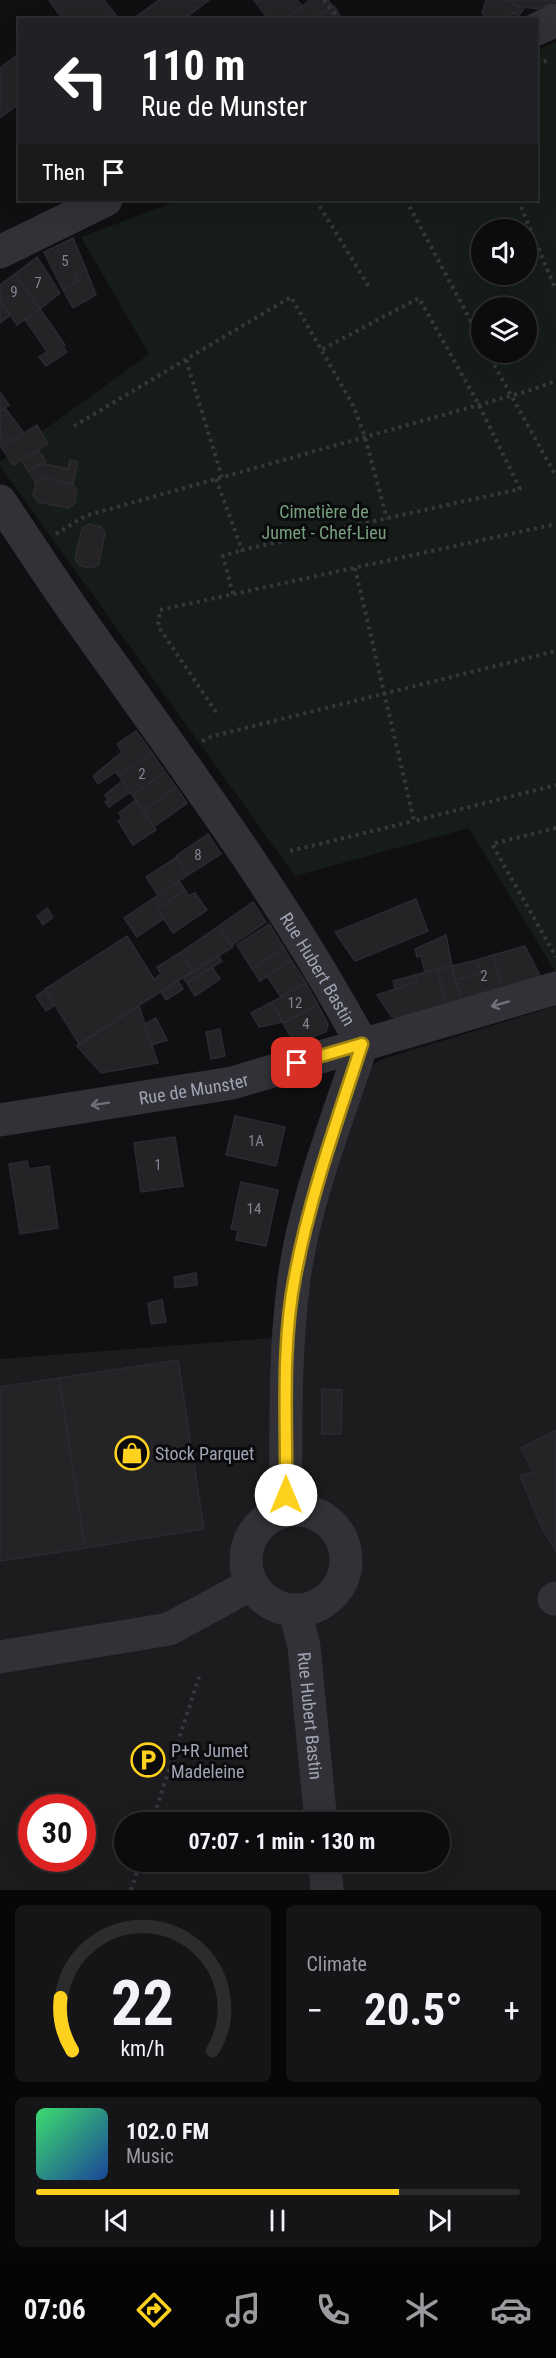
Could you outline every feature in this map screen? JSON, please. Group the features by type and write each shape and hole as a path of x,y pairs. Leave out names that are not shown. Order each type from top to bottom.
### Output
{"street":[{"path":"538,29 556,20"},
{"path":"0,252 104,201"},
{"name":"Rue Hubert Bastin","path":"0,501 176,754 322,971 362,1044 312,1200 294,1278 285,1378 286,1511"},
{"name":"Rue de Munster","path":"0,1120 232,1083 556,988"},
{"path":"303,1510 318,1515 333,1525 342,1540 347,1557 345,1575 337,1590 324,1602 308,1610 295,1611 278,1607 263,1598 252,1584 246,1568 248,1545 257,1529 269,1518 286,1511 303,1510"},
{"path":"0,1657 169,1629 252,1584"},
{"name":"Rue Hubert Bastin","path":"295,1611 304,1647 320,1812"},
{"path":"326,1872 327,1890"}],"path":[{"path":"324,0 338,18"},
{"path":"538,65 556,57"},
{"path":"317,201 369,287"},
{"path":"407,201 471,321"},
{"path":"518,201 556,290"},
{"path":"74,426 291,297 354,407 365,437 387,519"},
{"path":"233,594 223,556 520,489 479,405 419,298 321,350"},
{"path":"186,360 222,477"},
{"path":"493,363 556,476"},
{"path":"32,549 85,516 479,405 556,381"},
{"path":"216,479 242,550"},
{"path":"216,712 158,626 160,610 556,524"},
{"path":"355,568 414,821"},
{"path":"176,754 213,736 556,651"},
{"path":"291,851 556,784"},
{"path":"556,828 492,844 556,957"},
{"path":"155,1812 199,1677"},
{"path":"131,1890 137,1872"}],"shaded area":[{"path":"556,1006 556,1890 0,1890 0,1359 271,1338 291,1210 332,1086 383,1059"}],"green space":[{"name":"Cimetière de Jumet - Chef-Lieu","path":"556,42 556,973 469,828 295,876 0,466 0,462 149,354 81,237 177,201 538,201 538,50"}],"building":[{"path":"49,0 104,0 118,18 62,18"},
{"path":"159,0 209,0 186,18 138,18 137,16"},
{"path":"254,0 297,0 302,6 287,18 268,18"},
{"path":"310,0 328,0 333,7 315,18 288,18"},
{"path":"486,0 509,0 519,6 510,18 487,18 482,13"},
{"path":"509,0 556,0 556,2 538,9 516,6"},
{"path":"519,6 525,7 518,17 513,13"},
{"path":"333,7 341,18 315,18"},
{"path":"18,54 18,104 0,118 0,68"},
{"path":"73,238 86,269 75,276 78,281 63,290 44,252"},
{"path":"37,257 60,293 40,309 15,274"},
{"path":"86,269 96,295 73,308 63,290 78,281 75,276"},
{"path":"15,274 40,309 17,325 0,300 0,285"},
{"path":"0,300 10,315 0,323"},
{"path":"40,309 65,345 63,347 67,352 46,366 39,357 47,352 25,319"},
{"path":"0,392 9,405 0,412"},
{"path":"5,408 24,433 1,447 0,412"},
{"path":"37,425 48,444 13,465 1,447"},
{"path":"38,450 46,462 28,471 21,460"},
{"path":"70,460 78,462 73,484 43,478 36,483 28,471 40,463 68,469"},
{"path":"43,478 73,484 77,491 75,503 68,508 38,502 33,495 36,483"},
{"path":"89,524 101,527 105,533 99,564 92,568 80,566 75,559 82,528"},
{"path":"136,731 152,753 119,776 115,772 98,784 93,776 122,752 117,744"},
{"path":"152,753 165,772 132,795 119,776"},
{"path":"165,772 176,787 143,811 132,795"},
{"path":"122,781 130,792 109,807 105,802 108,800 105,795"},
{"path":"176,787 187,803 154,827 143,811"},
{"path":"136,800 156,830 133,845 118,821 122,818 119,813"},
{"path":"208,834 221,854 188,875 176,856"},
{"path":"177,857 188,875 158,895 146,877"},
{"path":"179,881 185,890 157,909 163,919 137,937 124,918"},
{"path":"185,890 189,896 195,893 207,910 173,933 157,909"},
{"path":"416,899 428,931 355,961 335,932"},
{"path":"253,902 266,922 232,945 219,926"},
{"path":"47,908 53,917 43,925 37,916"},
{"path":"269,924 284,948 252,969 237,945"},
{"path":"219,926 233,947 193,971 181,952"},
{"path":"446,935 452,966 425,972 421,956 417,957 415,949"},
{"path":"127,936 154,979 161,974 157,967 181,952 193,971 79,1044 45,989"},
{"path":"525,946 543,981 503,991 493,955"},
{"path":"284,948 291,960 260,981 252,969"},
{"path":"493,955 503,991 462,1002 455,980 481,973 477,960"},
{"path":"218,956 222,961 187,983 183,978"},
{"path":"291,960 306,983 281,997 267,976"},
{"path":"477,960 481,973 455,980 452,966"},
{"path":"452,966 462,1002 447,1007 437,970"},
{"path":"212,967 220,979 195,996 187,983"},
{"path":"437,969 447,1007 402,1020 391,1016 377,995 417,982 415,975"},
{"path":"415,975 417,982 395,989 393,981"},
{"path":"178,981 183,989 166,1000 161,992"},
{"path":"306,983 318,1005 283,1023 272,1002"},
{"path":"45,990 55,1005 46,1011 36,996"},
{"path":"272,1002 283,1022 259,1027 251,1013"},
{"path":"318,1005 328,1024 326,1032 294,1043 283,1023"},
{"path":"139,1006 158,1063 101,1073 77,1046"},
{"path":"156,1018 167,1040 151,1045 145,1024"},
{"path":"220,1029 225,1056 211,1059 206,1032"},
{"path":"235,1116 285,1127 276,1166 226,1155"},
{"path":"175,1137 183,1186 141,1192 134,1143"},
{"path":"27,1161 29,1169 49,1166 58,1228 20,1234 9,1164"},
{"path":"241,1182 278,1190 266,1246 236,1240 238,1230 231,1229"},
{"path":"196,1273 197,1285 175,1288 174,1277"},
{"path":"162,1300 166,1322 151,1324 148,1303"},
{"name":"Stock Parquet","path":"178,1360 204,1529 85,1548 59,1378"},
{"path":"59,1378 85,1548 0,1561 0,1387"},
{"path":"322,1389 342,1390 341,1434 322,1434"},
{"path":"556,1430 556,1551 543,1530 520,1476 533,1472 521,1448"}],"place":[{"name":"Stock Parquet","path":"132,1453"},
{"name":"P+R Jumet Madeleine","path":"148,1760"}],"route":[{"path":"286,1495 285,1378 294,1278 312,1200 362,1044 297,1063"}]}
